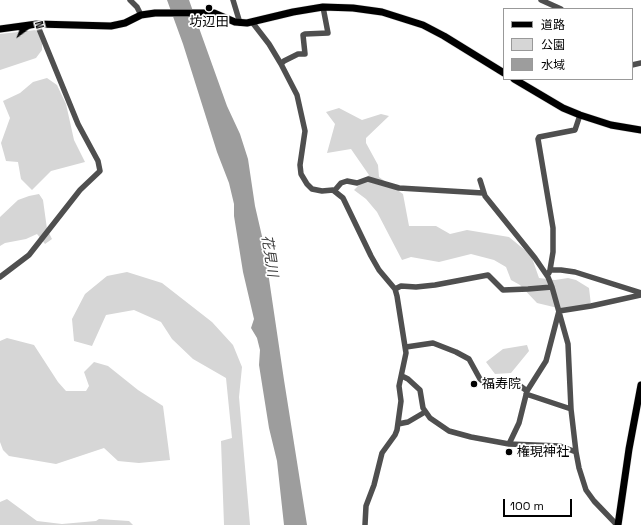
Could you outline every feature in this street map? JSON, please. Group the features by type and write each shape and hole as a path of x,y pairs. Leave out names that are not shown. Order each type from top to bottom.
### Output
{"main road":[{"path":"0,29 37,24 111,26 125,23 148,13 214,12 240,23 252,22 293,12 323,7 353,8 388,14 414,22 440,34 503,72"},
{"path":"516,80 563,108 580,115 610,125 641,130"},
{"path":"618,525 629,449 641,385"}],"street":[{"path":"130,0 137,7 141,15"},
{"path":"232,0 240,23"},
{"path":"541,0 558,8"},
{"path":"281,64 298,54 305,54 303,35 328,33 323,7"},
{"path":"252,22 269,44 297,95 305,131 300,165 301,174 312,189 335,190 343,198 379,270 395,288 406,347 399,386 400,401 398,424 395,435 384,448 379,462 374,485 366,506 365,525"},
{"path":"0,277 29,255 80,190 100,171 98,161 78,124 37,24"},
{"path":"548,277 553,252 553,228 538,139 539,137 575,130 580,115"},
{"path":"335,190 341,183 347,181 357,183 368,179 399,188 483,193"},
{"path":"480,180 483,193 499,215 535,258 548,277 568,344 571,409 579,468 586,490 594,501 618,525"},
{"path":"550,270 575,272 641,294"},
{"path":"395,288 402,286 416,287 441,284 488,275 503,290 552,287"},
{"path":"559,311 591,306 641,294"},
{"path":"509,444 519,423 526,392 546,361 559,311"},
{"path":"406,347 433,343 469,359 480,379 488,385 519,385 526,392 571,409"},
{"path":"402,376 408,379 420,390 425,412 430,418 449,430 471,437 509,444 560,446 576,452"},
{"path":"398,424 408,422 425,412"}],"green space":[{"path":"36,30 42,36 42,50 36,58 0,70 0,34"},
{"path":"47,78 57,85 66,104 74,140 85,162 51,171 32,190 21,179 18,162 6,161 1,143 10,118 3,101 20,93 33,82"},
{"path":"339,108 362,120 381,114 389,116 366,138 366,143 378,165 379,177 403,194 409,226 436,226 450,234 467,230 509,237 531,255 539,278 555,280 568,278 576,280 589,288 591,305 562,309 537,303 520,285 511,280 506,267 494,260 471,254 439,262 411,257 402,260 377,212 366,199 354,190 369,175 351,149 327,153 335,124 326,112"},
{"path":"39,194 43,200 47,229 52,239 45,244 37,234 26,239 5,243 0,246 0,217 18,200"},
{"path":"127,272 162,283 212,322 233,345 242,367 239,397 250,525 224,525 221,441 232,438 226,378 193,359 172,339 161,322 134,310 106,315 92,346 74,341 72,319 85,294 107,276"},
{"path":"7,338 34,345 58,382 66,391 86,391 89,386 84,372 94,362 108,366 138,390 163,406 170,460 139,463 118,461 104,448 56,464 9,456 3,450 0,442 0,341"},
{"path":"527,345 529,351 511,373 495,374 486,362 503,349"},
{"path":"7,499 37,521 62,524 96,521 99,519 129,521 133,525 0,525 0,502"}],"water":[{"path":"167,0 189,0 227,106 240,134 248,159 255,206 264,245 307,525 284,525 277,461 269,428 259,365 260,350 257,338 251,328 254,319 243,272 234,216 234,204 229,183 217,152 183,44"}],"place":[{"name":"坊辺田","path":"209,8"},
{"name":"福寿院","path":"474,384"},
{"name":"権現神社","path":"509,452"}],"water label":[{"name":"花見川","path":"269,256"}]}
